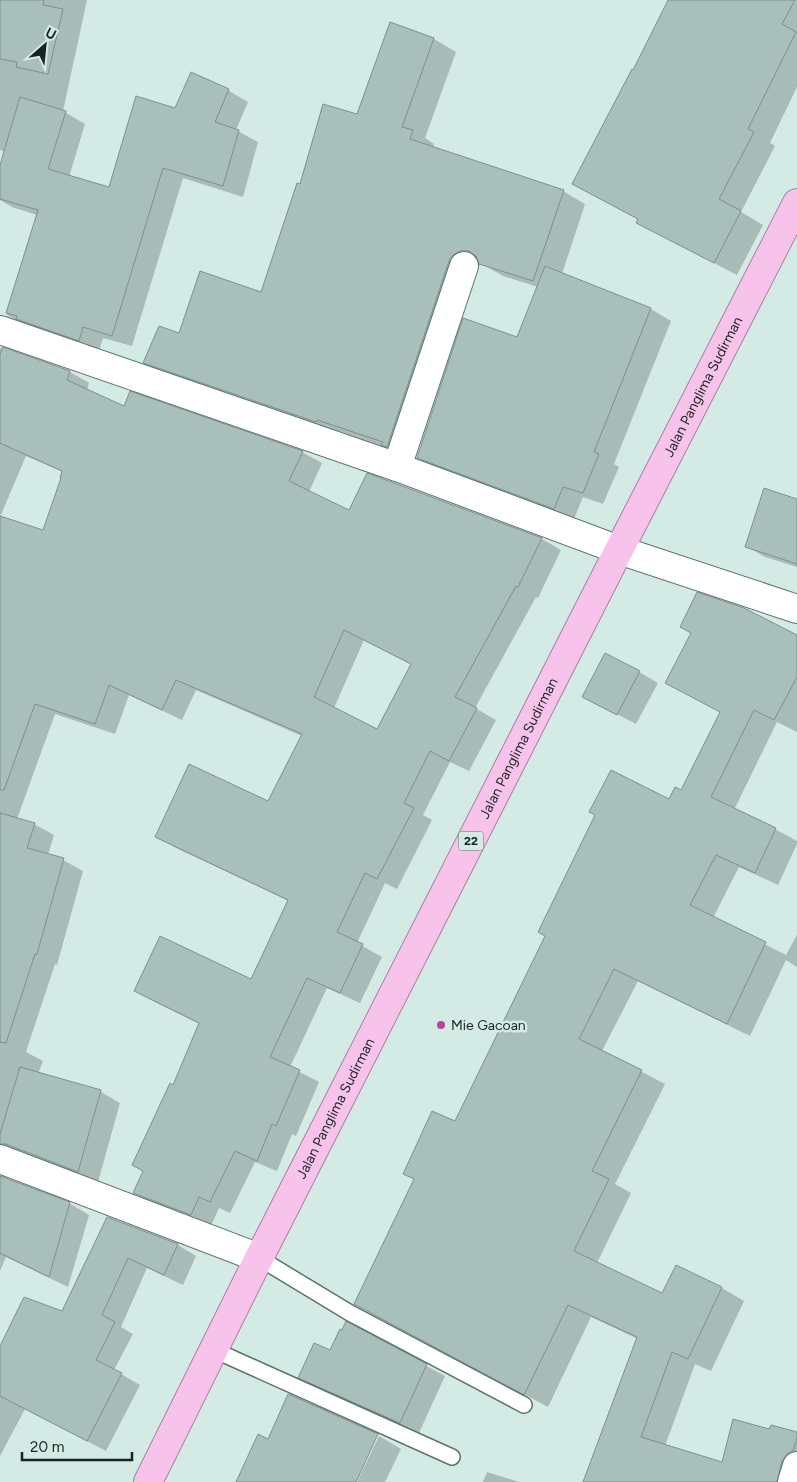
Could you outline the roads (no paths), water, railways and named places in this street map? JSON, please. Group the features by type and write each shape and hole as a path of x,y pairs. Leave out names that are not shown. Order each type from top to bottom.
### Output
{"highway":[{"name":"Jalan Panglima Sudirman","path":"148,1482 259,1258 797,203"}],"street":[{"path":"396,467 464,266"},
{"path":"0,330 396,467 619,550 797,609"},
{"path":"0,1159 259,1258"},
{"path":"792,1482 797,1466"}],"lane":[{"path":"259,1258 350,1313 524,1405"},
{"path":"214,1350 452,1457"}],"place":[{"name":"Mie Gacoan","path":"441,1025"}]}
